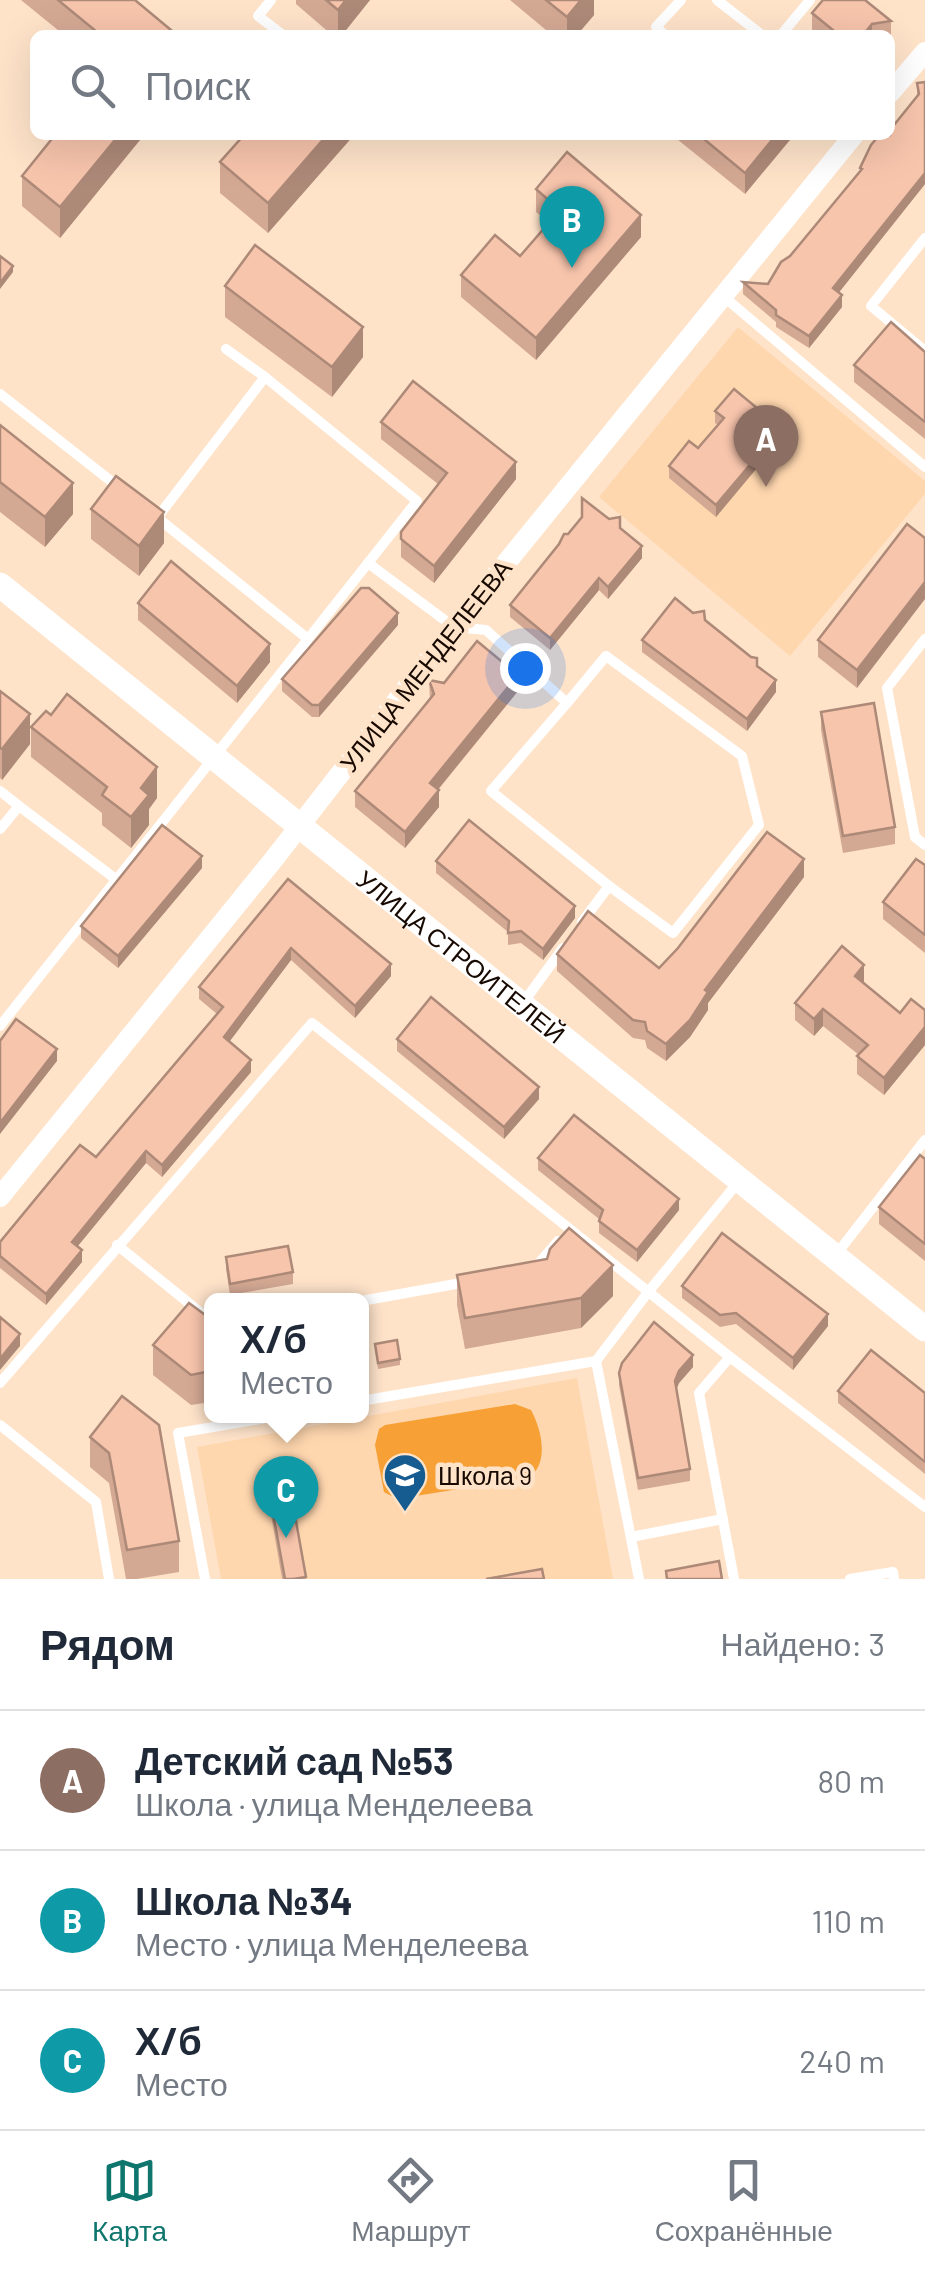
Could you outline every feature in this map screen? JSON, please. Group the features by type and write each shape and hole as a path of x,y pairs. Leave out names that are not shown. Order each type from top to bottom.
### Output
{"street":[{"path":"895,86 925,52"},
{"name":"УЛИЦА МЕНДЕЛЕЕВА","path":"0,1197 454,627 850,140"},
{"name":"УЛИЦА СТРОИТЕЛЕЙ","path":"0,585 925,1329"}],"lane":[{"path":"271,0 258,16 276,30"},
{"path":"659,30 656,27 680,0"},
{"path":"717,0 755,30"},
{"path":"785,30 810,0"},
{"path":"925,238 871,306 925,352"},
{"path":"723,296 826,392 925,467"},
{"path":"0,1026 417,502 226,349"},
{"path":"157,518 265,377"},
{"path":"0,394 128,495"},
{"path":"142,506 308,639"},
{"path":"368,562 431,614 454,627 486,630 567,703"},
{"path":"925,638 887,688 916,837 925,845"},
{"path":"606,656 742,756 759,825 673,933 491,791 567,703 606,656"},
{"path":"0,791 117,880"},
{"path":"0,829 19,806"},
{"path":"577,929 609,886"},
{"path":"521,1004 566,943"},
{"path":"0,1383 312,1023 730,1358 925,1507"},
{"path":"835,1257 925,1140"},
{"path":"369,1400 596,1360 740,1180"},
{"path":"513,1274 532,1271 568,1229"},
{"path":"117,1246 204,1316"},
{"path":"369,1299 475,1280"},
{"path":"730,1358 699,1393 734,1579"},
{"path":"596,1360 639,1579"},
{"path":"205,1579 178,1433 237,1423"},
{"path":"0,1425 96,1502 109,1579"},
{"path":"631,1537 722,1520"},
{"path":"850,1579 893,1572 894,1579"}],"shaded area":[{"path":"738,327 925,481 925,494 790,656 599,497"},
{"name":"Школа 9","path":"577,1378 613,1579 221,1579 197,1447 329,1423 369,1423 369,1416"},
{"path":"515,1404 531,1410 541,1437 539,1465 527,1478 397,1499 384,1492 375,1445 379,1429"}],"building":[{"path":"58,0 135,0 171,30 95,30"},
{"path":"326,0 346,0 338,10"},
{"path":"546,0 581,0 567,17"},
{"path":"823,0 865,0 891,21 872,24 867,30 833,30 812,13"},
{"path":"925,82 925,173 833,288 842,295 809,336 776,315 776,310 743,282 768,284 781,262 862,169 875,140 895,140 895,124 919,94 917,83"},
{"path":"51,140 115,140 60,207 22,176"},
{"path":"240,140 323,140 268,203 220,162"},
{"path":"705,140 772,140 745,173"},
{"path":"567,152 641,215 536,338 461,275 495,235 520,256 560,210 536,189"},
{"path":"255,245 363,327 332,367 225,286"},
{"path":"0,256 13,266 0,283"},
{"path":"891,322 925,352 925,422 854,365"},
{"path":"413,381 516,462 434,566 401,539 401,532 447,473 381,422"},
{"path":"734,389 781,428 716,505 669,466 689,441 698,448 724,418 715,411"},
{"path":"0,425 73,483 45,517 0,482"},
{"path":"116,476 164,512 139,546 91,509"},
{"path":"582,498 609,519 620,517 620,528 642,546 608,587 599,578 550,638 510,605 564,534 582,517"},
{"path":"907,524 925,538 925,582 857,670 818,640"},
{"path":"171,561 270,644 237,686 138,603"},
{"path":"361,588 369,588 398,613 319,705 312,705 282,679"},
{"path":"675,598 693,613 704,611 705,620 757,658 757,666 776,680 747,719 642,640"},
{"path":"477,641 518,675 430,783 439,790 405,832 355,791 434,694 429,680 444,683"},
{"path":"0,691 30,714 2,749 0,748"},
{"path":"67,694 157,767 141,788 149,795 131,817 102,795 107,787 31,727 46,711 51,715"},
{"path":"874,703 895,827 843,836 821,712"},
{"path":"469,820 575,906 543,949 521,931 508,933 509,921 436,861"},
{"path":"162,825 202,856 118,956 81,926"},
{"path":"767,832 804,859 705,990 708,992 690,1020 666,1044 647,1031 645,1022 633,1020 557,954 588,911 659,968"},
{"path":"916,859 925,865 925,935 883,902"},
{"path":"288,879 391,964 355,1006 291,948 224,1037 251,1060 162,1165 146,1151 72,1242 82,1250 46,1294 0,1256 0,1242 80,1145 96,1157 223,1007 199,987"},
{"path":"842,946 864,965 855,976 900,1013 911,999 925,1010 925,1027 884,1078 857,1056 868,1045 823,1009 814,1019 795,1003"},
{"path":"431,997 539,1087 504,1127 397,1039"},
{"path":"16,1019 57,1049 0,1123 0,1041"},
{"path":"574,1115 679,1199 637,1250 599,1221 603,1210 538,1158"},
{"path":"920,1155 925,1159 925,1244 879,1207"},
{"path":"569,1228 613,1265 581,1298 465,1318 457,1275 547,1259 550,1249"},
{"path":"722,1233 828,1314 793,1358 736,1313 720,1315 682,1286"},
{"path":"288,1246 293,1272 230,1284 226,1257"},
{"path":"189,1303 204,1314 204,1372 191,1375 153,1345"},
{"path":"0,1317 20,1334 0,1359"},
{"path":"654,1322 693,1355 675,1381 690,1469 638,1478 619,1373 622,1363"},
{"path":"397,1340 400,1359 378,1363 375,1344"},
{"path":"871,1350 925,1393 925,1462 838,1391"},
{"path":"122,1396 159,1425 179,1541 127,1550 109,1453 90,1437"},
{"path":"289,1482 306,1577 285,1579 268,1486"},
{"path":"719,1561 722,1579 667,1579 666,1571"},
{"path":"542,1569 544,1579 486,1579"}],"place":[{"name":"Школа №34","path":"572,268"},
{"name":"Детский сад №53","path":"766,487"},
{"name":"Школа 9","path":"405,1513"},
{"name":"Х/б","path":"286,1538"}]}
